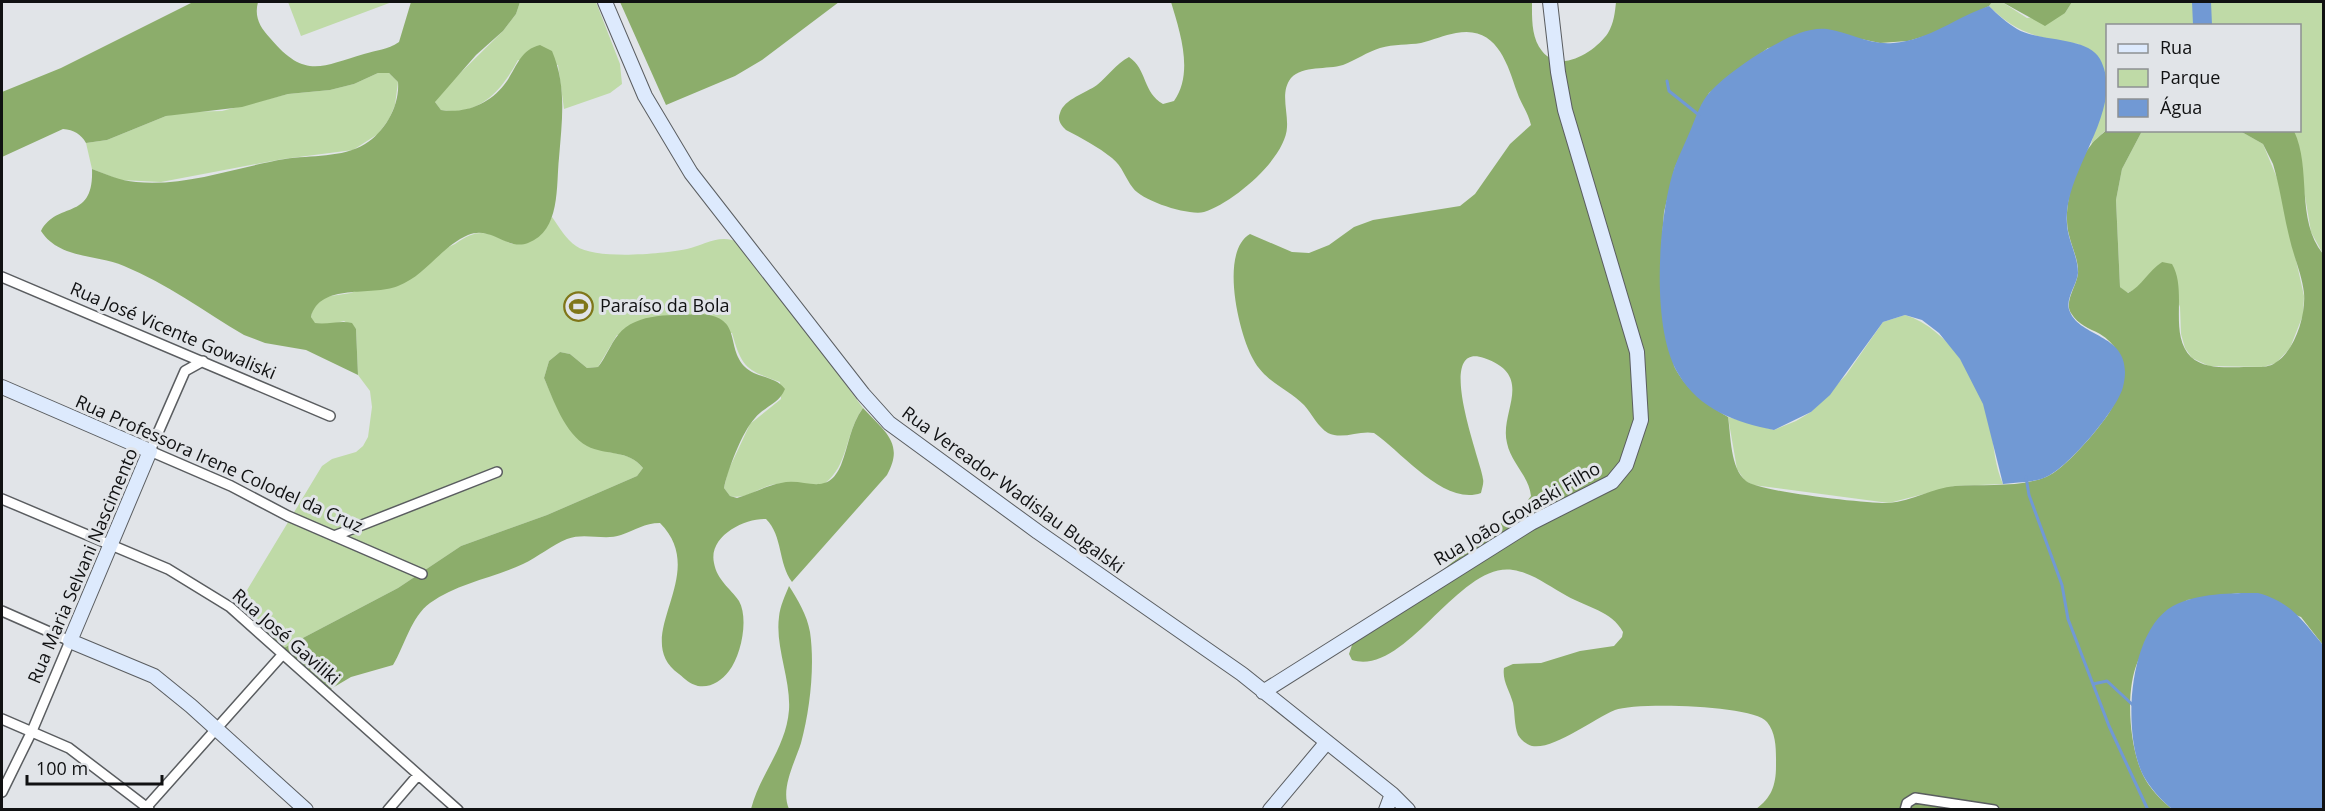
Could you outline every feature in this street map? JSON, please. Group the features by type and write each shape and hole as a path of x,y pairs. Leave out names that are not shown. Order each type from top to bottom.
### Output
{"street":[{"name":"Rua Vereador Wadislau Bugalski","path":"605,2 645,96 691,172 863,394 889,423 1038,532 1242,674 1392,794 1407,810"},
{"name":"Rua João Govaski Filho","path":"1263,692 1531,523 1612,482 1626,465 1641,420 1637,352 1565,110 1550,2"},
{"name":"Rua José Vicente Gowaliski","path":"2,278 330,416"},
{"name":"Rua Maria Selvani Nascimento","path":"2,792 33,731 185,371 203,361"},
{"name":"Rua Professora Irene Colodel da Cruz","path":"2,387 231,486 288,516 422,574"},
{"path":"334,536 497,472"},
{"name":"Rua José Gaviliki","path":"2,499 168,569 230,607 458,810"},
{"path":"2,612 154,676 306,810"},
{"path":"2,719 69,748 147,809 283,654"},
{"path":"1270,810 1327,742"},
{"path":"388,810 418,775"},
{"path":"1386,810 1392,794"},
{"path":"1905,810 1907,804 1915,798 1994,810"}],"green space":[{"path":"193,2 258,2 259,22 270,38 294,60 304,65 314,66 382,50 399,42 411,2 520,2 516,14 503,31 476,55 435,102 441,110 450,111 476,106 498,92 527,51 540,45 552,51 562,90 562,117 557,194 552,218 546,228 539,237 520,245 484,233 468,235 450,246 417,275 398,286 335,295 316,306 311,317 315,323 352,323 356,329 358,375 306,350 265,343 244,335 170,289 124,266 79,255 58,247 41,231 56,216 81,204 87,197 91,186 92,169 119,179 136,182 155,183 192,179 285,159 346,152 372,139 390,117 394,109 398,82 389,73 378,73 354,84 330,90 288,94 242,107 166,116 107,140 86,143 77,133 63,129 2,157 2,92 61,68"},
{"path":"288,2 392,2 301,36"},
{"path":"520,2 596,2 620,64 622,84 610,93 564,109 558,65 518,60 505,81 488,99 467,109 441,110 435,102 437,96 503,31 516,14"},
{"path":"620,2 839,2 762,60 735,76 666,105"},
{"path":"1171,2 1532,2 1533,27 1538,46 1550,58 1568,61 1587,53 1608,33 1615,14 1616,2 1992,2 1989,6 1939,32 1908,41 1880,43 1861,39 1768,48 1709,93 1675,167 1664,212 1661,252 1674,366 1697,396 1728,417 1734,460 1741,475 1746,481 1771,489 1878,503 1906,500 1947,487 2024,483 2046,477 2080,449 2109,413 2122,381 2121,360 2110,341 2080,323 2069,309 2078,269 2067,225 2068,201 2079,164 2093,143 2106,130 2106,132 2141,132 2122,169 2116,200 2120,287 2128,293 2162,262 2172,264 2178,287 2181,337 2184,348 2191,357 2210,366 2226,367 2272,365 2282,357 2298,332 2301,322 2304,302 2303,286 2273,164 2263,144 2242,132 2294,132 2302,161 2309,225 2314,240 2323,254 2323,645 2301,617 2239,593 2187,600 2142,654 2131,687 2130,718 2138,763 2149,785 2172,809 1756,809 1769,796 1775,780 1776,749 1773,732 1767,722 1758,716 1719,709 1646,706 1615,710 1562,739 1541,746 1532,746 1518,735 1513,703 1504,677 1504,668 1513,664 1541,663 1580,651 1614,646 1622,637 1623,632 1605,614 1534,577 1513,570 1493,572 1473,583 1392,652 1372,661 1352,660 1349,654 1353,642 1525,504 1531,496 1527,482 1512,457 1507,443 1507,419 1512,385 1508,375 1500,366 1484,358 1469,358 1462,368 1461,385 1464,407 1483,482 1481,493 1467,495 1453,492 1424,475 1374,433 1339,436 1328,433 1304,405 1264,374 1253,359 1242,331 1235,294 1235,258 1241,244 1250,234 1292,252 1309,253 1329,245 1354,227 1373,220 1460,206 1475,194 1510,144 1531,125 1504,58 1490,40 1481,35 1470,32 1456,33 1421,43 1380,48 1343,65 1309,69 1291,78 1285,95 1287,127 1278,152 1256,178 1229,199 1204,212 1188,212 1155,202 1138,193 1116,161 1096,146 1066,130 1059,118 1066,104 1097,85 1129,57 1139,68 1152,94 1157,99 1163,104 1174,101 1183,78 1181,39"},
{"path":"1992,2 2002,2 2027,18 2065,13 2072,2 2323,2 2323,254 2311,232 2294,132 2301,132 2301,24 2106,24 2106,92 2079,44 2030,34 2010,23 1989,6"},
{"path":"2002,2 2072,2 2065,13 2045,26"},
{"path":"378,73 389,73 398,82 395,105 389,119 378,134 353,150 283,159 161,182 120,180 92,169 86,143 107,140 166,116 184,112 222,111 288,94 330,90 354,84"},
{"path":"2106,92 2106,130 2091,144"},
{"path":"2141,132 2242,132 2263,144 2279,183 2304,296 2303,315 2290,348 2276,363 2263,367 2209,366 2192,358 2185,348 2181,334 2180,307 2162,262 2136,289 2127,293 2120,287 2116,200 2122,169"},
{"path":"552,217 576,246 598,253 630,255 662,253 687,249 720,239 737,242 750,254 863,408 857,417 838,468 824,484 778,484 741,497 730,496 724,488 728,471 750,424 781,399 780,382 747,366 739,354 732,333 617,335 598,367 587,368 570,354 560,352 549,361 544,378 565,421 580,439 590,445 624,455 638,463 643,468 637,476 547,515 461,546 398,588 280,650 241,614 241,600 322,466 332,459 356,452 363,446 368,437 372,407 370,391 358,375 356,329 344,321 328,325 314,323 311,317 313,308 324,297 351,293 471,235 490,234 512,244 541,234"},
{"path":"702,314 723,321 728,327 739,359 745,367 777,382 785,389 776,402 755,418 741,441 724,488 730,496 737,498 781,483 822,484 829,481 841,465 852,429 863,408 890,438 894,454 887,475 792,582 784,567 775,533 766,519 757,519 739,525 722,537 714,553 714,563 721,579 739,601 743,627 737,656 729,671 719,681 707,686 695,685 679,674 666,659 662,642 664,624 678,563 674,543 660,523 645,525 615,537 581,536 567,539 512,569 452,590 423,609 393,665 351,677 329,690 280,650 398,588 461,546 547,515 637,476 643,468 631,458 594,449 572,433 556,406 544,378 549,361 560,352 570,354 587,368 598,367 618,335 635,322 657,316"},
{"path":"1905,315 1936,332 1962,360 1972,377 1987,412 1996,464 2003,484 1955,486 1889,503 1753,485 1745,481 1737,469 1728,417 1774,430 1796,421 1811,412 1846,375 1883,322"},
{"path":"789,586 799,602 810,632 812,673 807,717 787,784 789,809 751,809 787,724 788,687 778,628 780,609"}],"water":[{"path":"2192,2 2211,2 2212,24 2193,24"},
{"path":"1989,6 2017,29 2085,46 2100,59 2106,79 2106,99 2068,204 2067,224 2078,273 2069,307 2076,321 2106,340 2122,356 2125,369 2123,387 2112,409 2079,450 2057,470 2038,480 2003,484 1983,404 1960,359 1939,333 1922,320 1905,315 1883,322 1830,395 1811,412 1774,430 1746,423 1720,413 1708,405 1687,387 1670,355 1664,330 1660,272 1664,213 1669,187 1677,161 1699,109 1707,96 1723,80 1752,58 1796,34 1827,29 1876,42 1893,43 1919,38"},
{"path":"2258,593 2288,607 2323,645 2323,809 2172,809 2156,794 2143,775 2136,757 2132,734 2133,684 2138,659 2146,637 2158,619 2173,606 2182,602 2215,595"}],"waterway":[{"path":"1667,81 1669,91 1699,115"},
{"path":"2026,477 2029,495 2062,585 2068,619 2109,726 2148,810"},
{"path":"2093,684 2107,681 2134,706"}],"place":[{"name":"Paraíso da Bola","path":"579,306"}]}
